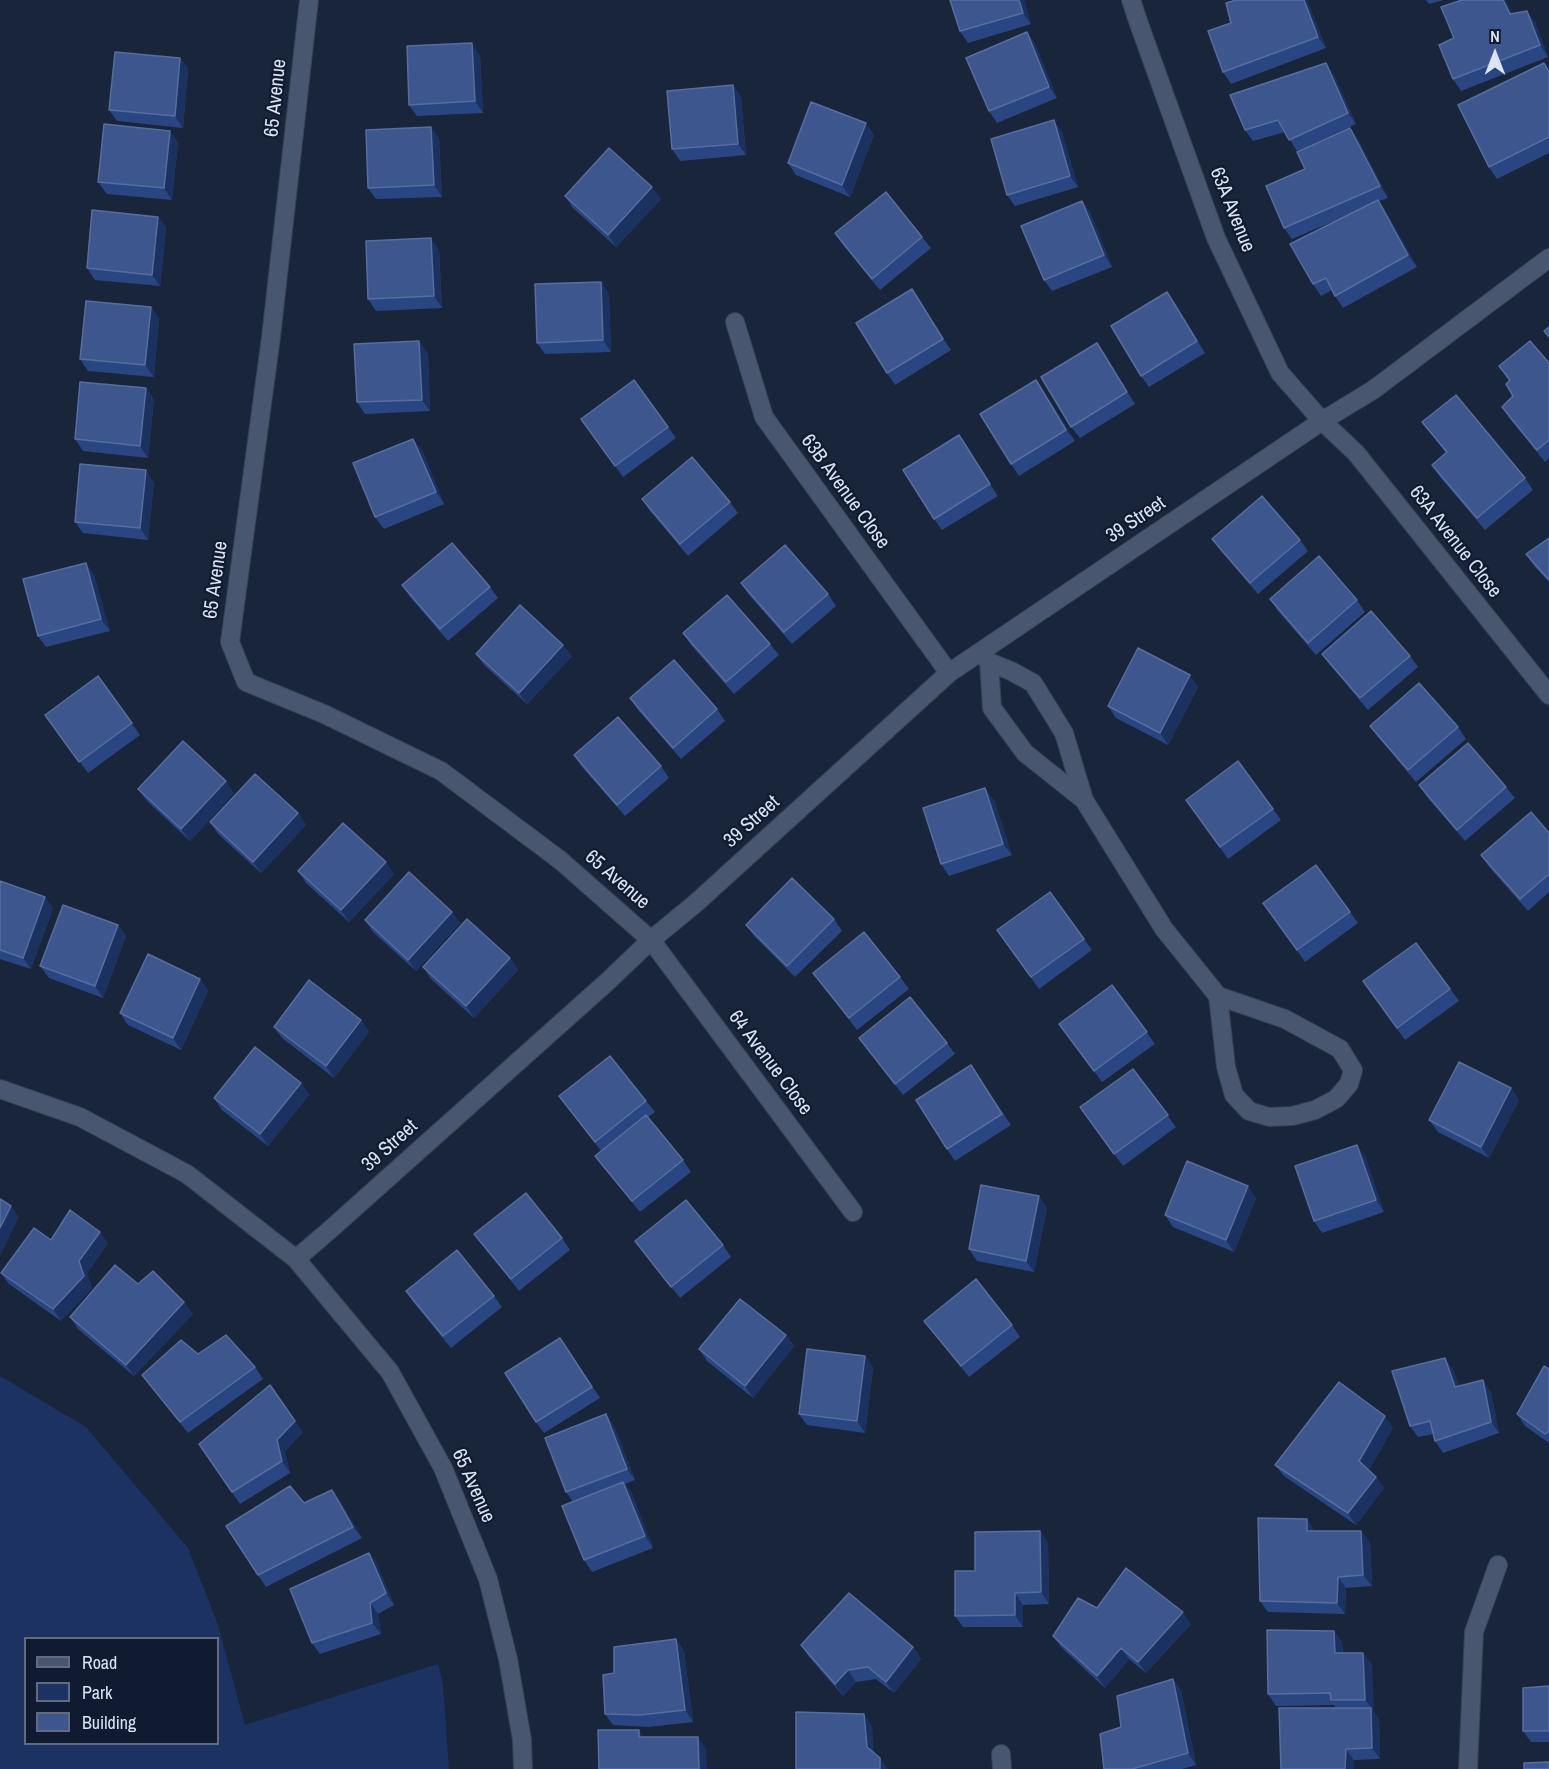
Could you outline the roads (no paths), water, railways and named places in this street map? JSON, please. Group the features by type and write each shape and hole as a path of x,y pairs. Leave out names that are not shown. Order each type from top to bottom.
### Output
{"street":[{"name":"65 Avenue","path":"309,0 271,337 230,642 246,682 324,714 441,771 560,860 651,940"},
{"name":"63A Avenue","path":"1131,0 1216,238 1280,373 1322,421"},
{"name":"39 Street","path":"296,1259 651,940 696,903 949,673 985,657 1322,421 1373,390 1549,258"},
{"name":"63B Avenue Close","path":"735,322 764,417 949,673"},
{"name":"63A Avenue Close","path":"1322,421 1356,453 1549,695"},
{"path":"985,657 992,708 1025,753 1084,800"},
{"path":"985,657 1033,683 1064,733 1084,800 1164,929 1218,996 1285,1019 1340,1048 1353,1070 1349,1084 1336,1099 1315,1110 1292,1116 1269,1118 1249,1111 1234,1095 1226,1067 1218,996"},
{"name":"64 Avenue Close","path":"651,940 853,1212"},
{"path":"0,1089 80,1118 187,1174 296,1259"},
{"name":"65 Avenue","path":"296,1259 390,1372 442,1468 488,1579 508,1659 522,1740 523,1769"},
{"path":"1468,1769 1473,1632 1498,1565"}]}
